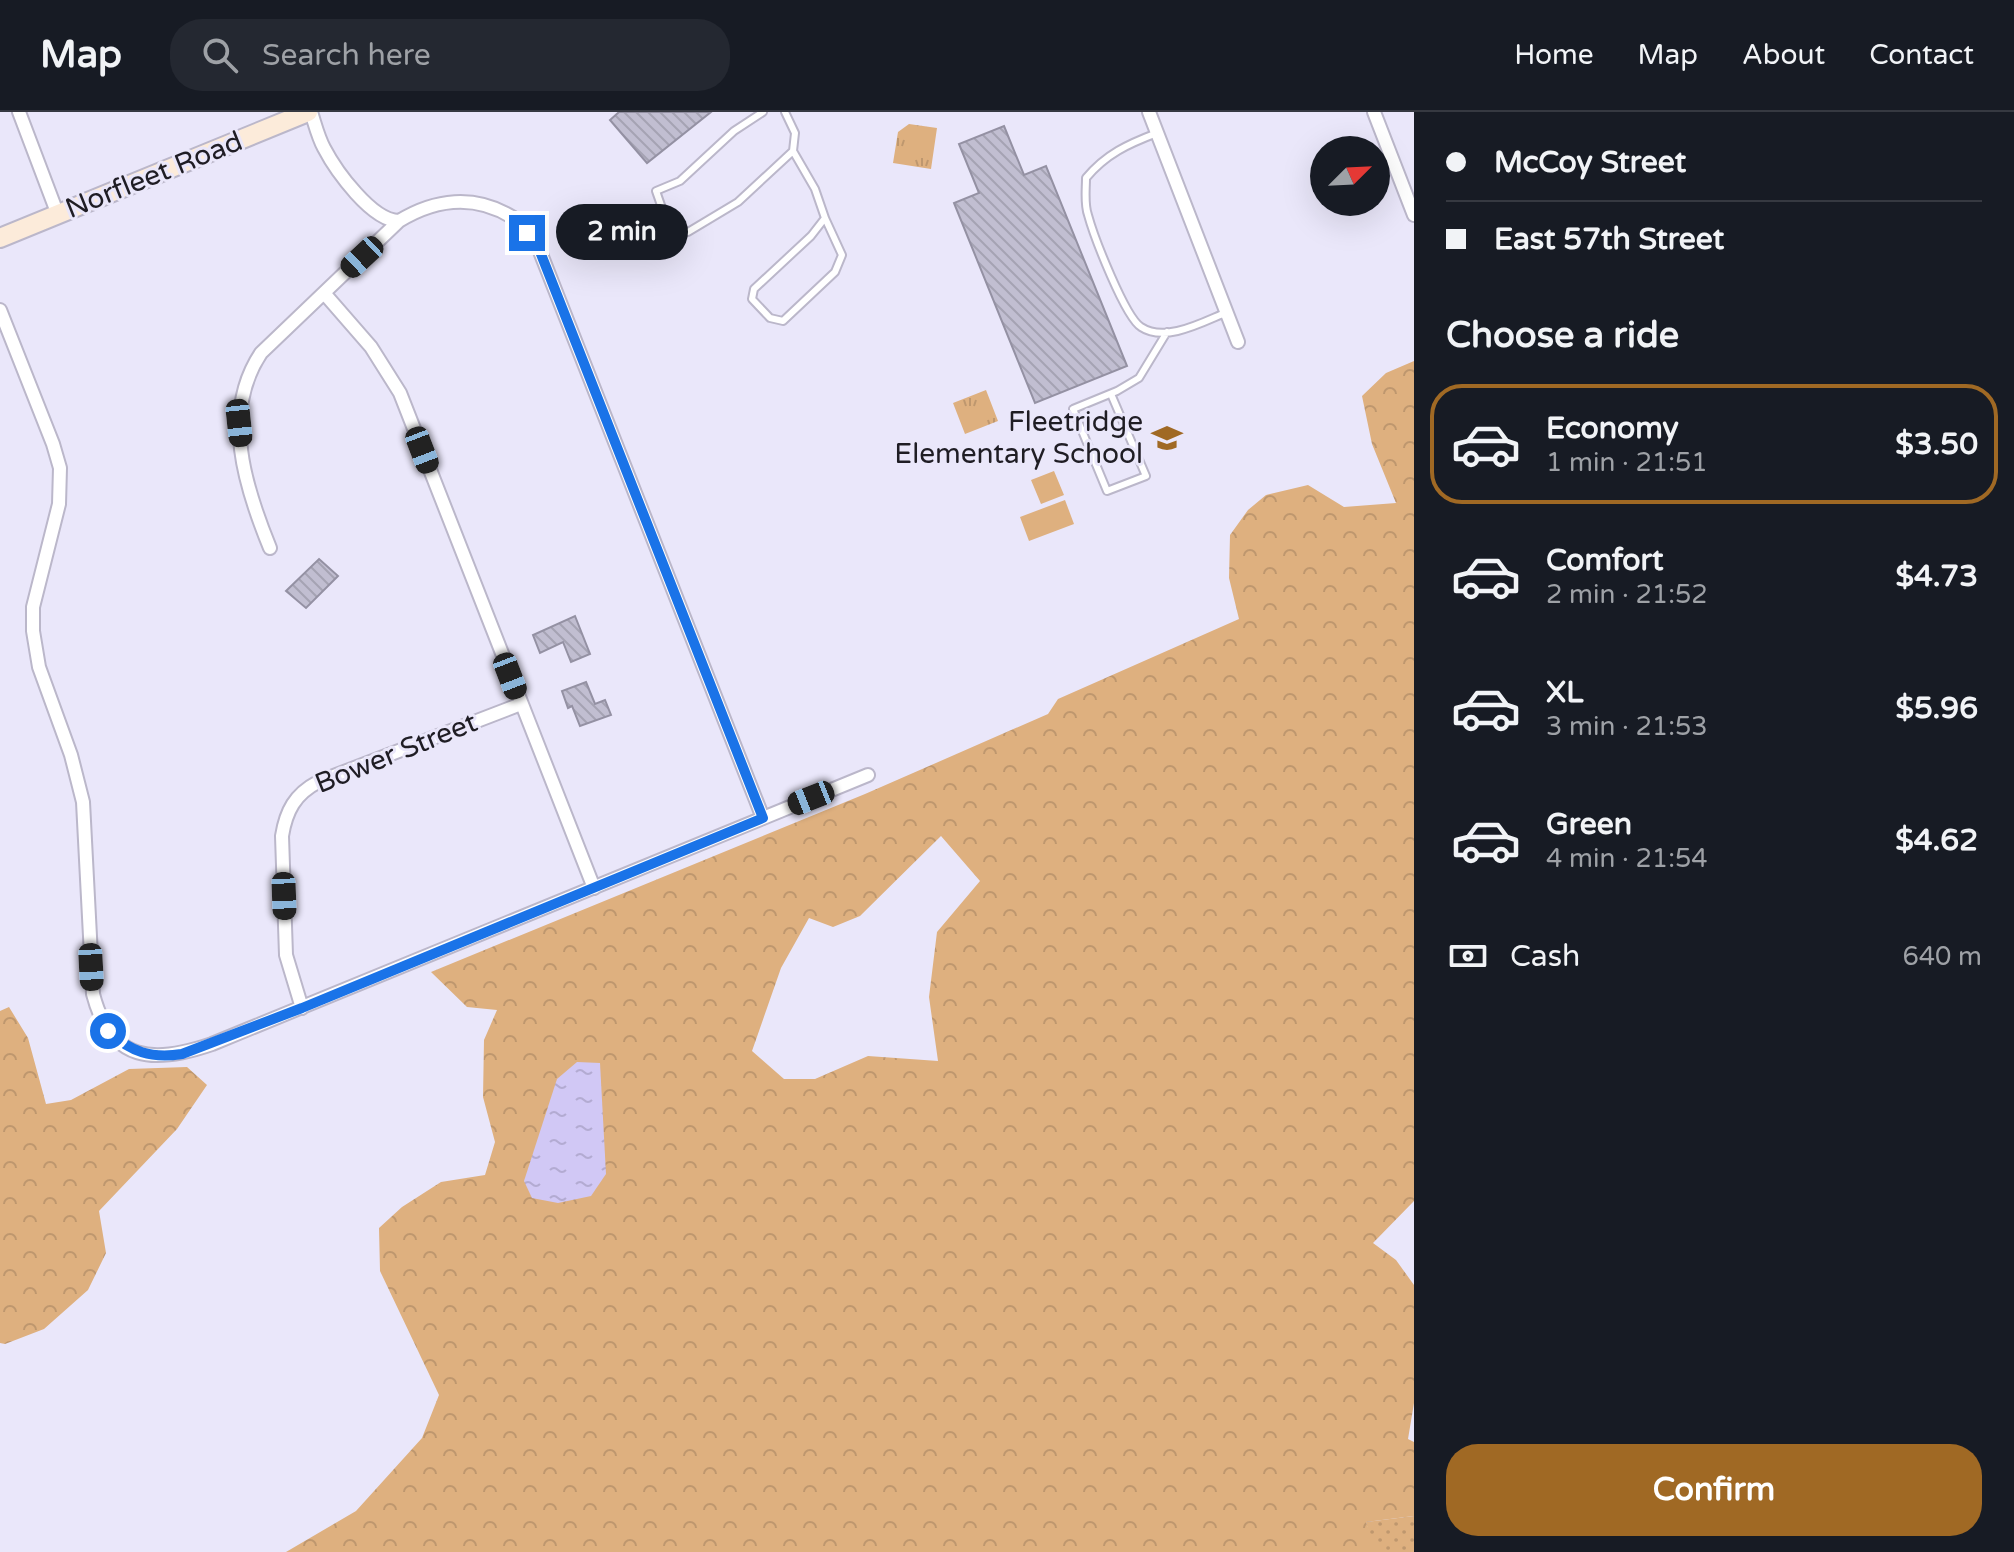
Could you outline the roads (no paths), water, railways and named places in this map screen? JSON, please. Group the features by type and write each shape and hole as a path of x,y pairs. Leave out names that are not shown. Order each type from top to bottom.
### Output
{"street":[{"path":"19,112 58,215"},
{"path":"309,112 323,147 347,184 379,214 389,221 399,221"},
{"name":"Norfleet Road","path":"0,238 309,112"},
{"path":"1149,112 1238,342"},
{"path":"1374,112 1414,215"},
{"path":"270,548 254,508 244,469 239,423 241,395 250,370 261,353 399,221 417,210 436,203 469,202 482,204 514,218 537,244 763,818"},
{"path":"324,293 371,347 400,393 594,888"},
{"path":"0,310 60,468 59,504 33,607 33,631 39,667 71,755 83,802 93,994 99,1017 108,1031 127,1047 140,1053 164,1057 182,1054 302,1008 868,775"},
{"name":"Bower Street","path":"302,1008 286,955 282,836 285,817 294,801 318,782 521,704"}],"lane":[{"path":"763,112 734,131 680,181 656,191 670,231 688,232 738,202 793,151"},
{"path":"785,112 795,133 793,151 815,189 842,255 835,272 783,321 770,318 752,299 754,289 811,236 825,218"},
{"path":"1157,133 1124,145 1100,161 1086,178 1087,212 1127,312 1142,328 1167,332 1191,327 1226,312"},
{"path":"1111,394 1146,476 1107,491 1073,409 1111,394 1139,378 1167,332"}],"water":[{"path":"577,1062 600,1063 606,1174 591,1196 558,1203 532,1198 524,1181 557,1079"}],"place":[{"name":"Fleetridge Elementary School","path":"1167,438"}]}
